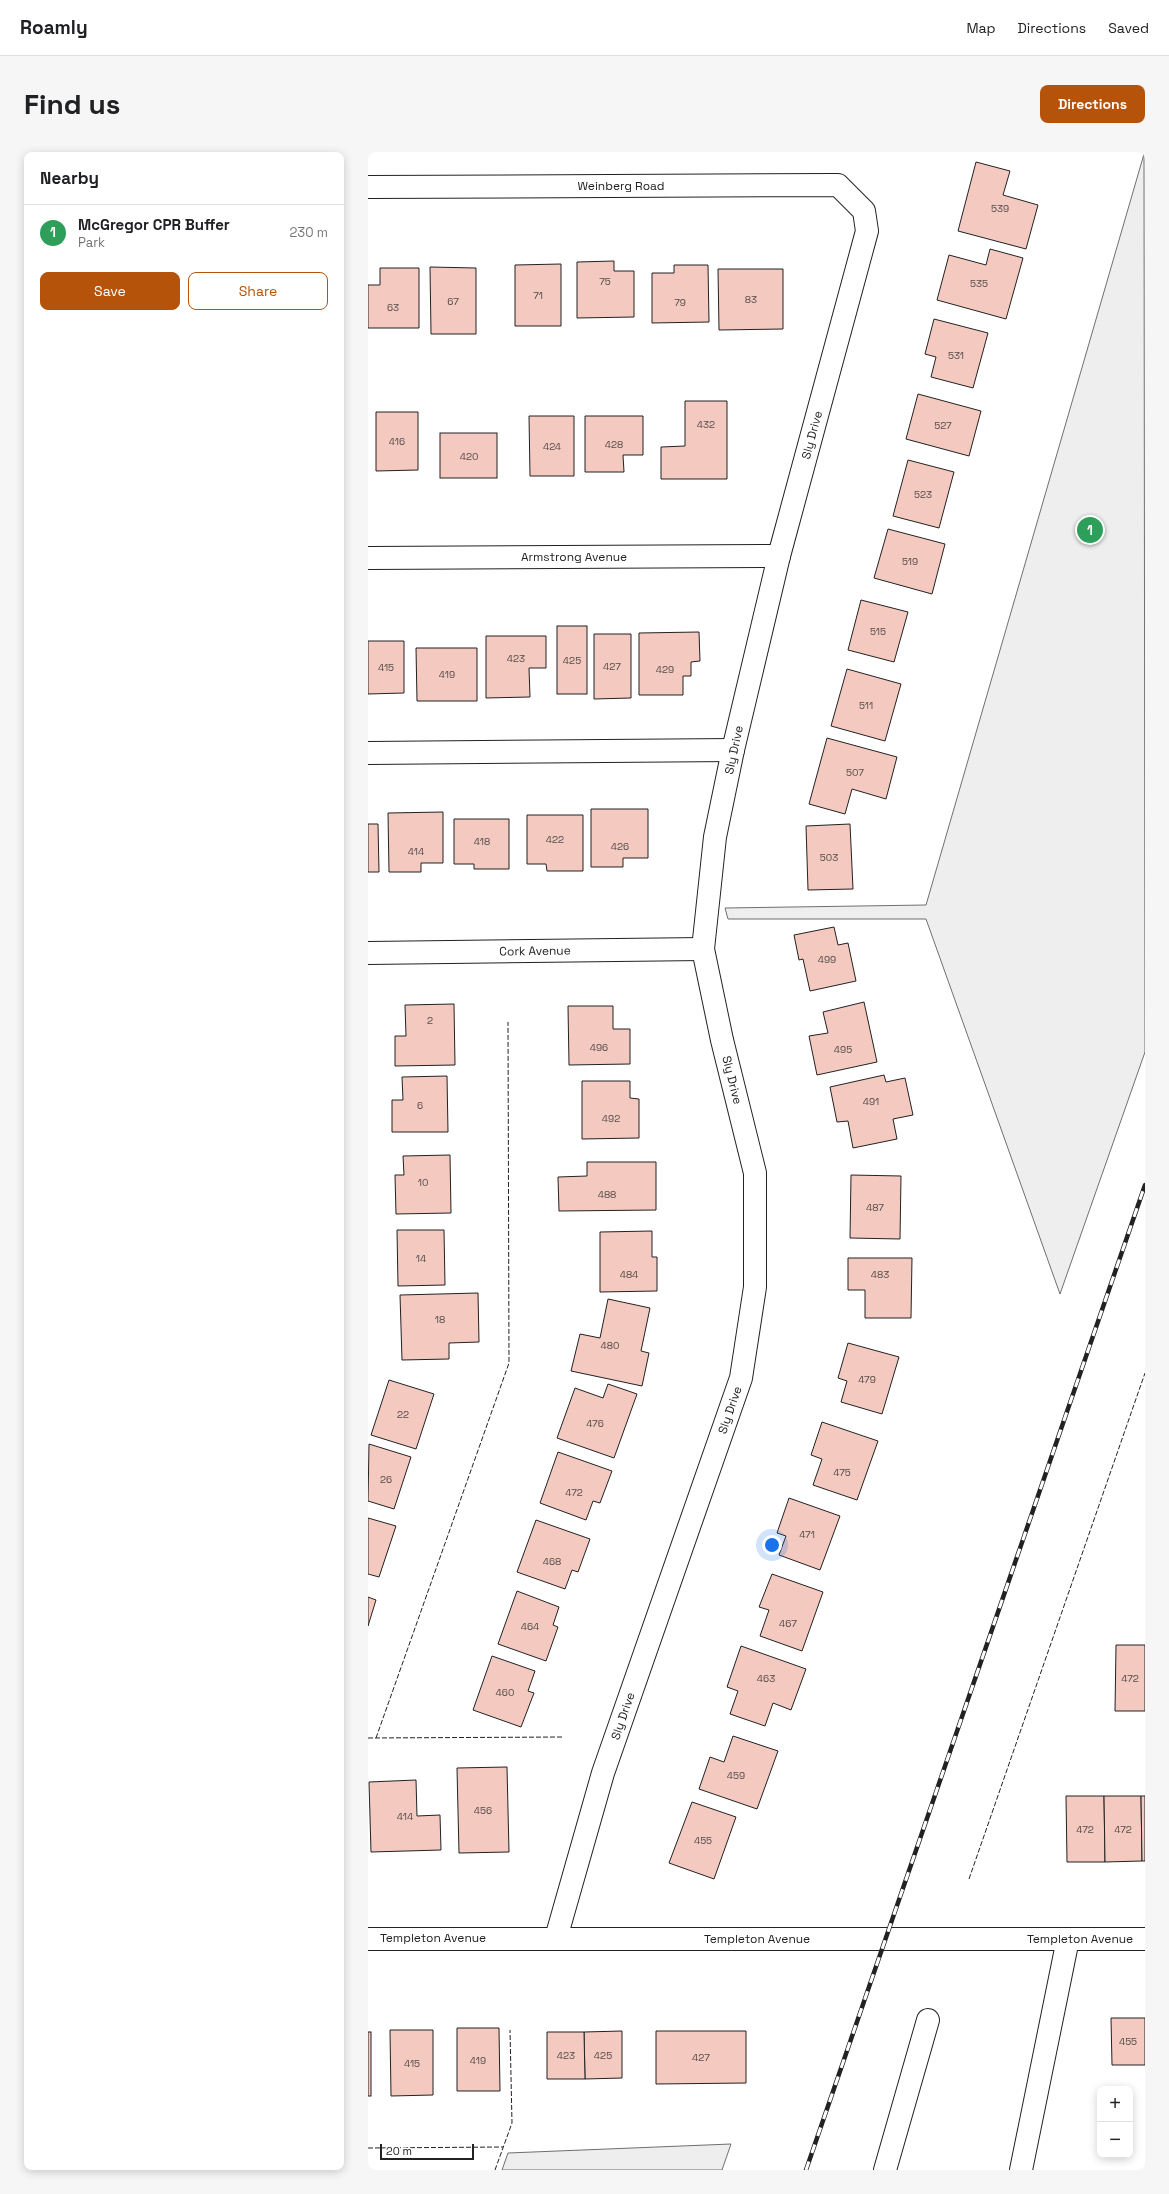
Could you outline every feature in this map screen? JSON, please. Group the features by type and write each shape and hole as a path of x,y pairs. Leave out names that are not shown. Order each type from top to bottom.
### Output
{"street":[{"name":"Weinberg Road","path":"368,187 838,185 864,211"},
{"name":"Sly Drive","path":"556,1938 603,1773 741,1378 755,1287 755,1173 722,1040 703,949 715,837 733,750 779,556 867,231 864,211"},
{"name":"Armstrong Avenue","path":"368,558 779,556"},
{"path":"368,753 733,750"},
{"name":"Cork Avenue","path":"368,952 703,949"},
{"name":"Templeton Avenue","path":"368,1938 1145,1939"},
{"path":"1020,2170 1068,1939"},
{"path":"885,2170 928,2020"}],"shaded area":[{"path":"1144,154 1145,1052 1060,1294 926,919 728,919 725,908 926,905"},
{"path":"731,2144 722,2170 502,2170 508,2153"}],"building":[{"path":"976,162 1010,171 1003,195 1038,205 1026,249 958,231"},
{"path":"990,249 1023,258 1006,319 937,300 949,255 986,265"},
{"path":"614,261 614,271 634,271 634,317 577,318 577,262"},
{"path":"561,264 561,326 515,326 515,265"},
{"path":"674,265 708,265 709,322 652,323 652,273 674,273"},
{"path":"430,267 476,268 476,334 431,334"},
{"path":"380,268 419,268 419,328 368,328 368,285 380,285"},
{"path":"718,269 783,269 783,329 719,330"},
{"path":"934,319 988,333 973,388 931,377 936,357 925,354"},
{"path":"918,394 981,411 969,456 906,439"},
{"path":"685,401 727,401 727,479 661,479 661,447 685,446"},
{"path":"376,412 418,412 418,470 376,471"},
{"path":"529,416 574,416 574,476 530,476"},
{"path":"585,416 643,416 643,455 623,455 624,472 585,472"},
{"path":"440,433 497,433 497,478 440,478"},
{"path":"908,460 954,472 939,528 893,516"},
{"path":"888,529 945,544 932,594 874,578"},
{"path":"861,600 908,612 894,662 848,650"},
{"path":"557,626 587,626 587,694 557,694"},
{"path":"699,632 700,661 691,662 691,676 683,676 683,695 639,695 639,633"},
{"path":"594,634 631,634 631,698 594,699"},
{"path":"486,636 546,636 546,668 529,668 530,697 486,698"},
{"path":"368,641 404,641 404,693 368,694"},
{"path":"416,648 477,648 477,701 417,701"},
{"path":"847,669 901,684 885,741 831,726"},
{"path":"827,738 897,757 886,799 852,789 845,814 809,804"},
{"path":"591,809 648,809 648,858 623,858 623,867 591,867"},
{"path":"443,812 443,863 421,863 421,872 389,872 388,813"},
{"path":"527,815 583,815 583,871 547,871 546,864 527,864"},
{"path":"454,819 509,819 509,869 474,869 474,864 454,864"},
{"path":"368,824 378,824 379,872 368,872"},
{"path":"850,824 853,889 808,890 806,826"},
{"path":"834,927 838,945 848,943 856,981 810,991 803,959 799,960 794,935"},
{"path":"864,1002 877,1062 817,1075 809,1036 828,1033 823,1012"},
{"path":"454,1004 455,1065 395,1066 395,1036 406,1036 405,1005"},
{"path":"568,1006 613,1006 613,1029 630,1029 630,1064 569,1065"},
{"path":"884,1075 886,1082 905,1078 913,1115 893,1119 897,1139 853,1148 848,1121 837,1122 830,1087"},
{"path":"447,1076 448,1132 392,1132 392,1100 403,1100 402,1077"},
{"path":"582,1081 630,1081 630,1098 639,1099 639,1138 582,1139"},
{"path":"450,1155 451,1213 396,1214 395,1175 404,1175 403,1156"},
{"path":"587,1162 656,1162 656,1210 559,1211 558,1177 587,1176"},
{"path":"851,1175 901,1176 900,1239 850,1238"},
{"path":"397,1230 444,1230 445,1285 398,1286"},
{"path":"652,1231 652,1257 657,1257 657,1291 600,1292 600,1232"},
{"path":"848,1258 912,1258 911,1318 865,1318 865,1290 848,1290"},
{"path":"478,1293 479,1342 449,1343 449,1359 402,1360 400,1295"},
{"path":"608,1299 650,1308 641,1351 649,1353 642,1386 571,1371 580,1334 600,1338"},
{"path":"848,1343 899,1357 882,1414 841,1402 847,1381 838,1378"},
{"path":"389,1380 434,1394 416,1449 371,1435"},
{"path":"608,1384 637,1394 614,1458 557,1438 575,1388 603,1398"},
{"path":"822,1422 878,1441 857,1500 813,1485 822,1459 811,1455"},
{"path":"369,1444 411,1457 394,1509 368,1501"},
{"path":"558,1452 612,1471 600,1503 593,1501 586,1520 540,1503"},
{"path":"789,1498 840,1516 820,1570 779,1555 786,1536 777,1533"},
{"path":"368,1518 396,1526 379,1577 368,1574"},
{"path":"536,1520 590,1539 578,1572 572,1570 565,1589 517,1572"},
{"path":"772,1574 823,1592 802,1651 760,1636 769,1610 759,1607"},
{"path":"517,1591 559,1607 553,1625 558,1627 546,1661 498,1644"},
{"path":"368,1597 376,1600 368,1626"},
{"path":"1116,1645 1145,1645 1145,1711 1115,1711"},
{"path":"741,1646 806,1669 791,1710 773,1703 765,1726 730,1714 738,1691 727,1687"},
{"path":"492,1656 535,1671 528,1691 534,1693 521,1727 473,1710"},
{"path":"733,1736 778,1751 757,1809 699,1789 710,1757 724,1762"},
{"path":"507,1767 509,1852 459,1853 457,1768"},
{"path":"416,1780 417,1816 440,1815 441,1850 371,1852 369,1782"},
{"path":"1066,1796 1104,1796 1105,1862 1067,1862"},
{"path":"1104,1796 1141,1796 1142,1861 1105,1862"},
{"path":"1141,1796 1145,1796 1145,1861 1142,1861"},
{"path":"692,1802 736,1817 714,1879 669,1863"},
{"path":"1111,2018 1145,2018 1145,2065 1112,2065"},
{"path":"457,2028 499,2028 500,2091 457,2091"},
{"path":"390,2030 433,2030 433,2095 391,2096"},
{"path":"622,2031 622,2078 585,2079 584,2032"},
{"path":"656,2031 746,2031 746,2083 656,2084"},
{"path":"368,2032 371,2032 371,2096 368,2096"},
{"path":"547,2032 584,2032 585,2079 547,2079"}],"railway":[{"path":"806,2170 1145,1185"}],"fence":[{"path":"376,1738 509,1363 508,1022"},
{"path":"969,1879 1145,1373"},
{"path":"368,1738 564,1737"},
{"path":"495,2170 512,2123 510,2030"},
{"path":"368,2148 503,2147"}],"place":[{"name":"McGregor CPR Buffer","path":"1090,530"}]}
